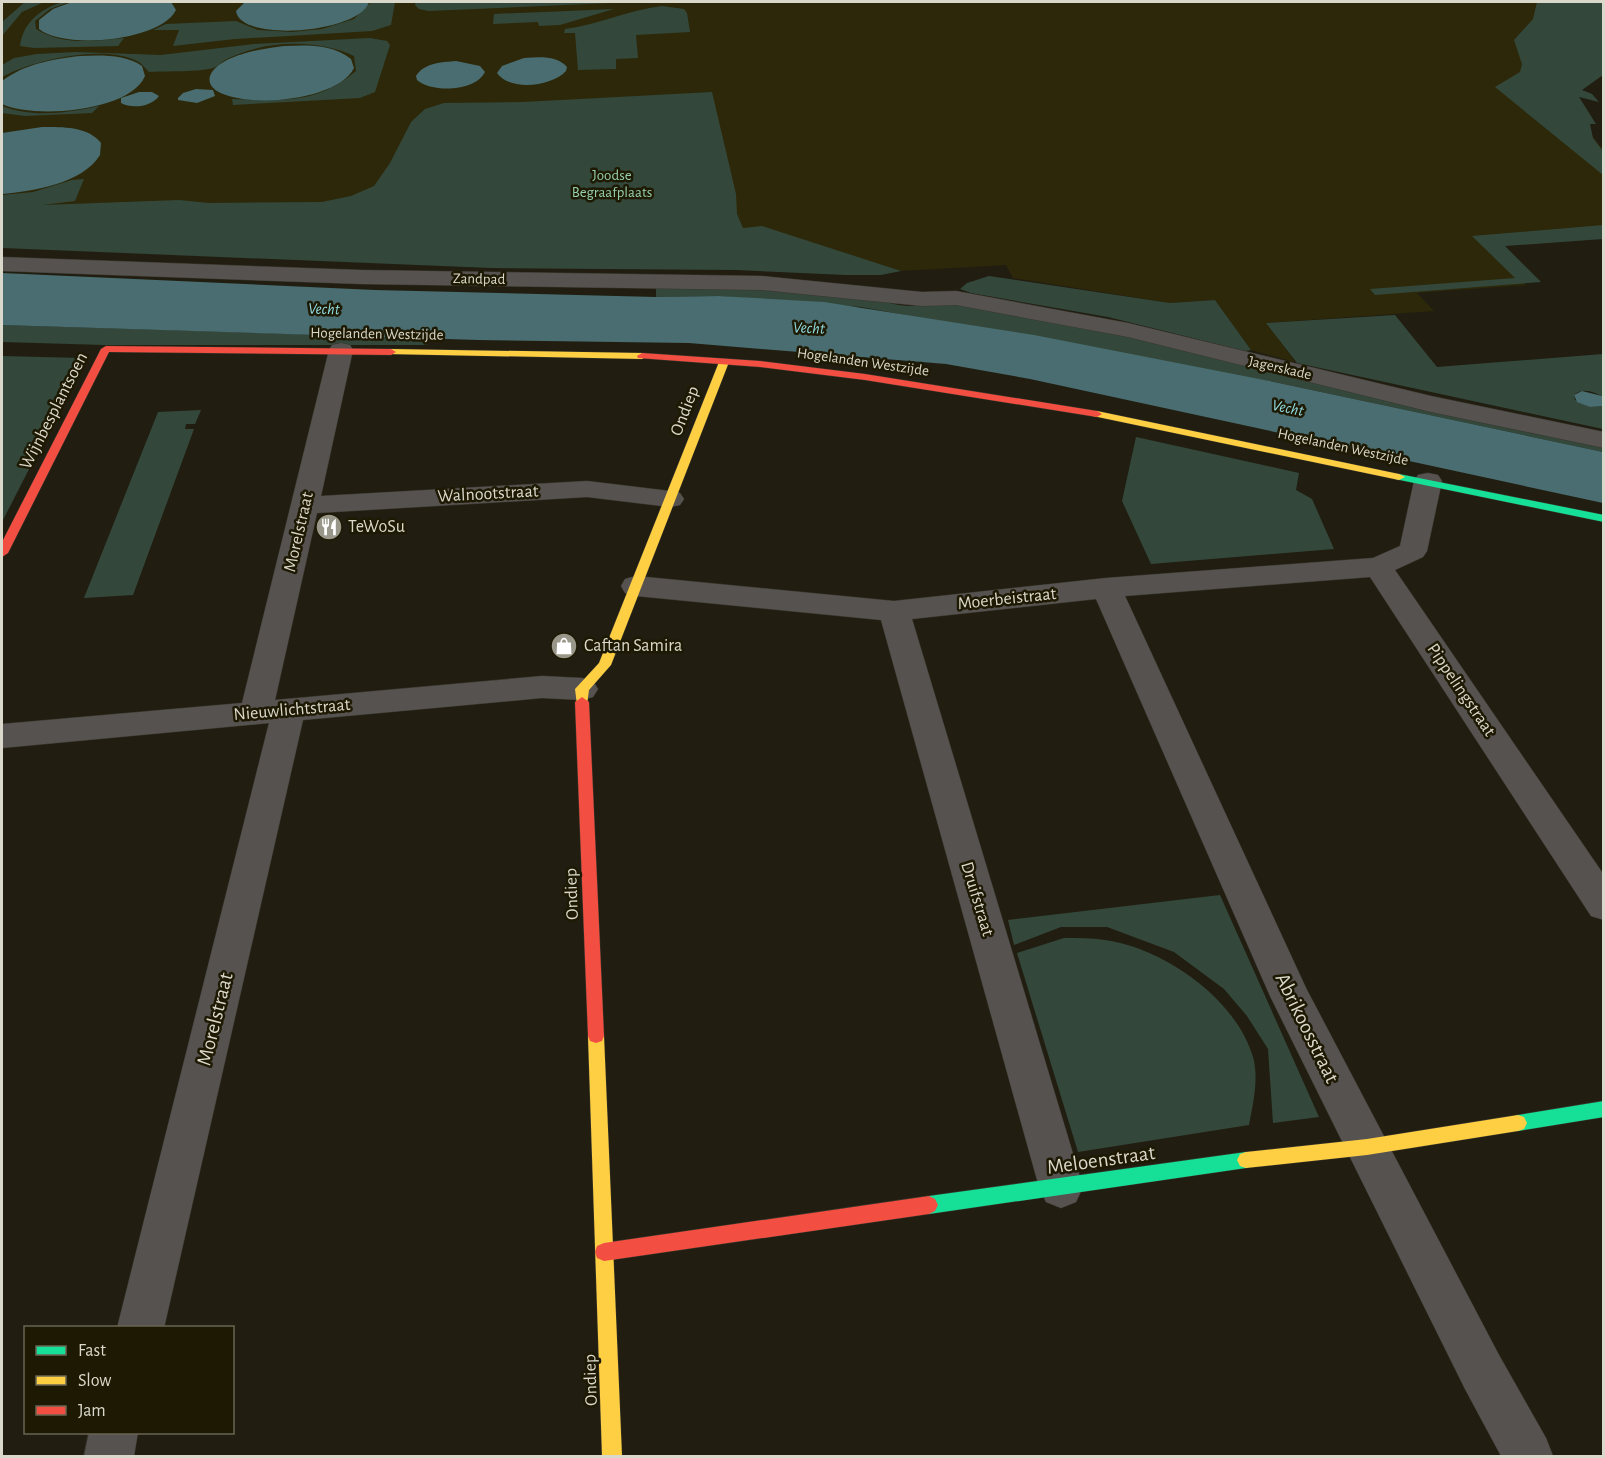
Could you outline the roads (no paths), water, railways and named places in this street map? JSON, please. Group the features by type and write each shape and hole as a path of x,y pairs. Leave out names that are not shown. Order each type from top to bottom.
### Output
{"street":[{"name":"Zandpad","path":"2,264 361,277 761,283 922,299 956,298"},
{"name":"Jagerskade","path":"956,298 1128,330 1278,369 1604,440"},
{"name":"Hogelanden Westzijde","path":"106,349 625,355 724,362 865,377 1077,410 1604,519"},
{"name":"Wijnbesplantsoen","path":"2,553 106,349"},
{"name":"Morelstraat","path":"140,1326 272,711 305,505 341,350"},
{"name":"Ondiep","path":"612,1456 582,689 605,665 724,362"},
{"path":"1378,567 1413,551 1428,482"},
{"name":"Walnootstraat","path":"305,505 587,489 670,499"},
{"name":"Moerbeistraat","path":"636,585 894,611 1106,588 1378,567"},
{"name":"Pippelingstraat","path":"1378,567 1604,905"},
{"name":"Abrikoosstraat","path":"1106,588 1290,996 1482,1372 1528,1456"},
{"name":"Druifstraat","path":"894,611 1061,1187"},
{"name":"Nieuwlichtstraat","path":"2,736 542,687 582,689"},
{"name":"Meloenstraat","path":"604,1252 1261,1158 1367,1147 1604,1109"},
{"path":"109,1456 114,1434"}],"water":[{"path":"72,2 171,2 176,10 167,21 152,29 111,39 69,39 51,35 39,29 39,20 53,9"},
{"path":"245,2 369,2 361,13 345,21 324,27 277,30 257,27 242,21 236,11"},
{"path":"285,46 328,48 351,59 354,68 345,79 330,88 290,99 248,100 231,97 217,91 211,85 210,76 222,63 243,54"},
{"path":"80,56 128,59 142,66 145,76 136,88 121,98 101,105 80,109 35,111 16,109 2,104 2,81 11,75 39,63"},
{"path":"542,57 558,60 567,67 566,71 552,80 532,85 511,83 497,73 502,66 524,58"},
{"path":"456,61 480,66 485,72 480,79 463,87 433,87 417,80 416,76 419,72 428,66"},
{"path":"196,89 213,90 215,96 197,103 178,100 183,93"},
{"path":"139,92 152,92 159,96 151,103 141,106 121,103 121,98"},
{"path":"42,127 82,130 89,133 101,143 100,155 92,165 69,179 42,188 2,194 2,133"},
{"name":"Vecht","path":"2,273 375,290 656,297 719,296 824,302 1034,335 1274,382 1603,452 1603,503 1030,379 946,364 689,343 478,340 2,325"},
{"path":"1582,391 1602,396 1603,406 1590,407 1577,402 1574,395"}],"place":[{"name":"TeWoSu","path":"329,527"},
{"name":"Caftan Samira","path":"564,646"}],"park label":[{"name":"Joodse Begraafplaats","path":"612,184"}]}
